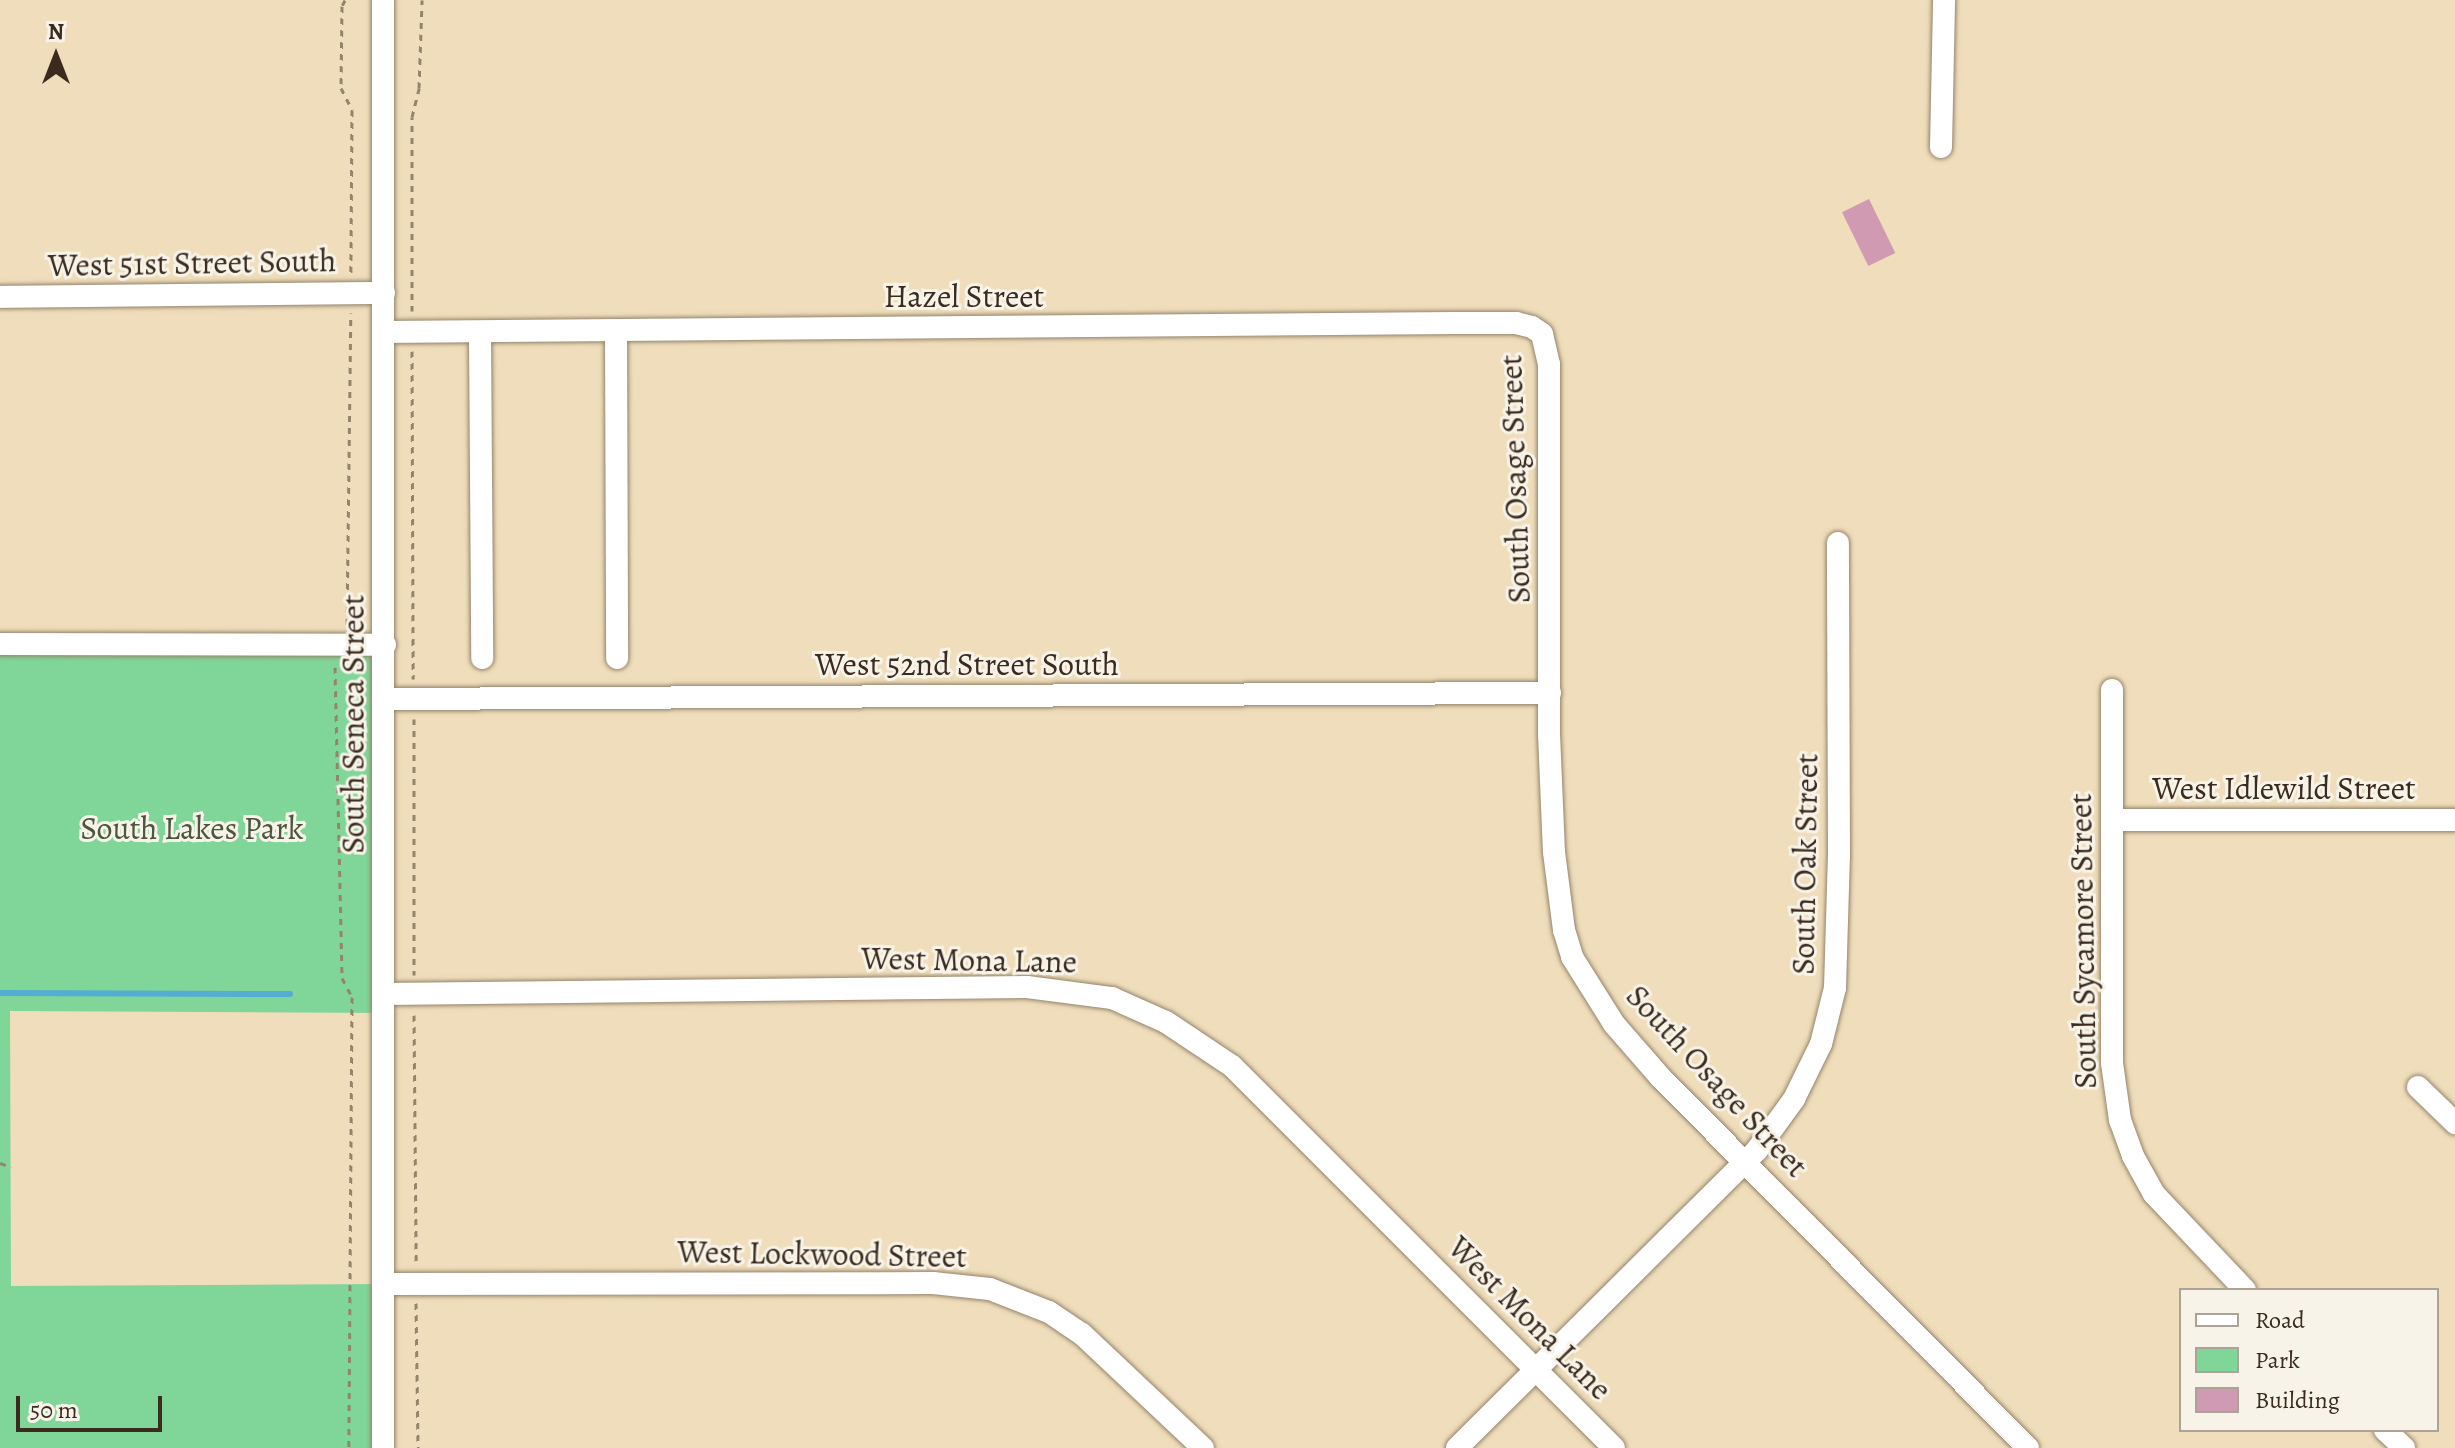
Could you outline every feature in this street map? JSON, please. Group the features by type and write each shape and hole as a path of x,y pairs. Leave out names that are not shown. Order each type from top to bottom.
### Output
{"street":[{"name":"South Seneca Street","path":"383,0 386,699 383,1448"},
{"path":"1941,147 1944,0"},
{"name":"West 51st Street South","path":"0,297 384,293"},
{"name":"Hazel Street","path":"383,332 1516,323 1532,327 1542,334"},
{"path":"616,331 617,658"},
{"path":"480,333 482,658"},
{"name":"South Osage Street","path":"1542,334 1549,364 1554,852 1564,930 1572,957 1614,1024 1661,1078 2028,1448"},
{"name":"South Oak Street","path":"1457,1448 1745,1162 1794,1099 1821,1044 1835,988 1839,857 1838,543"},
{"path":"0,644 385,645"},
{"name":"South Sycamore Street","path":"2112,690 2112,1063 2120,1120 2133,1156 2154,1194 2243,1288"},
{"name":"West 52nd Street South","path":"386,699 1550,693"},
{"name":"West Idlewild Street","path":"2112,820 2455,820"},
{"name":"West Mona Lane","path":"385,994 1027,987 1112,998 1166,1022 1218,1054 1614,1448"},
{"path":"2418,1087 2455,1123"},
{"name":"West Lockwood Street","path":"384,1284 933,1283 990,1289 1049,1312 1082,1334 1203,1448"},
{"path":"2387,1432 2404,1448"}],"path":[{"path":"345,0 342,6 341,88 352,110 349,620 334,669 342,978 352,997 349,1448"},
{"path":"418,1448 412,117 419,88 422,0"},
{"path":"0,1163 11,1167"}],"green space":[{"name":"South Lakes Park","path":"0,644 385,645 385,1013 10,1011 11,1286 384,1284 383,1448 0,1448"}],"building":[{"path":"1869,199 1895,253 1868,266 1842,212"}],"waterway":[{"path":"0,993 290,994"}]}
